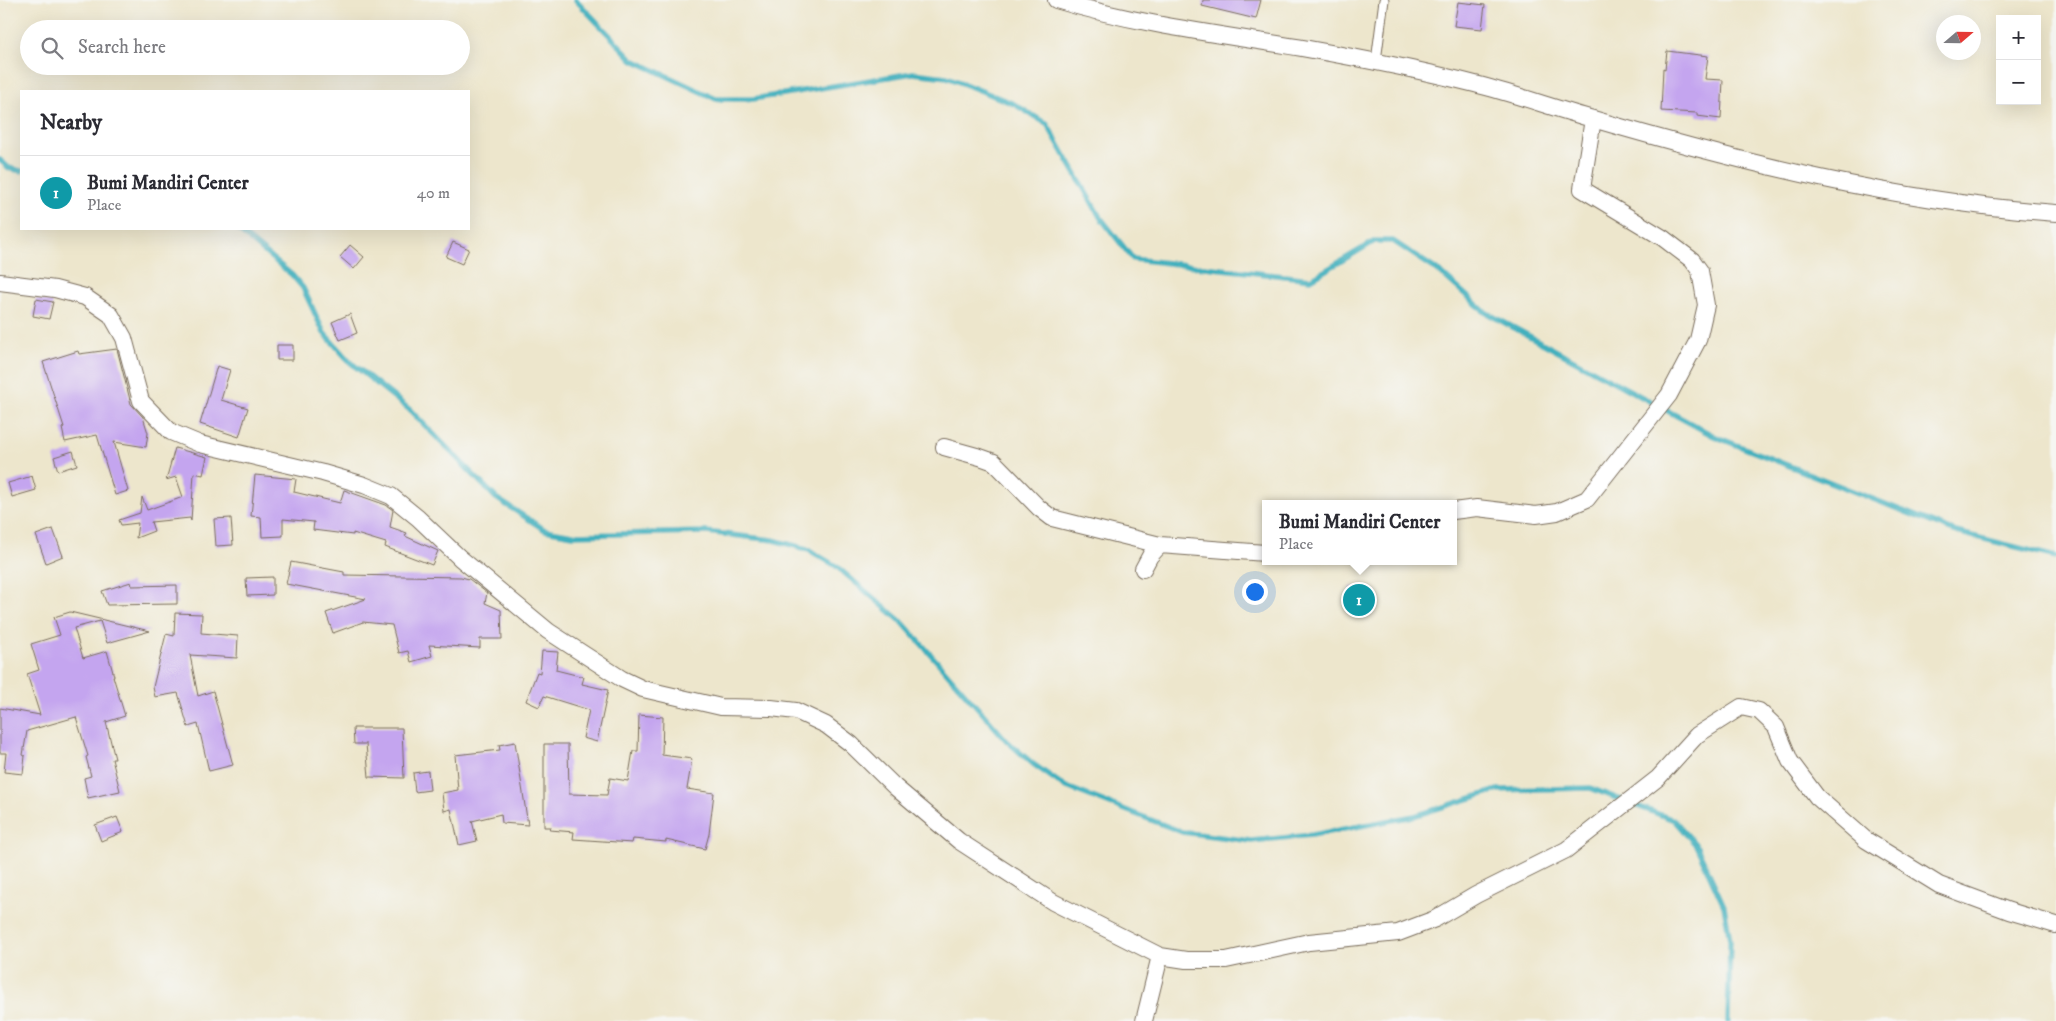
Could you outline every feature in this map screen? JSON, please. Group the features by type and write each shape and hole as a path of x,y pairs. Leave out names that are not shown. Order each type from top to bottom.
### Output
{"street":[{"path":"1056,0 1101,13 1143,22 1376,61 1505,92 1705,150 1825,179 1907,194 2056,212"},
{"path":"1457,510 1477,508 1536,515 1557,512 1587,499 1669,395 1698,340 1706,305 1700,271 1692,260 1663,238 1582,189 1593,119"},
{"path":"0,282 55,289 85,297 111,315 124,338 140,401 171,432 200,444 331,475 391,496 418,518 460,558 548,631 622,679 643,689 721,708 771,708 796,711 826,725 851,744 895,787 959,841 1053,902 1160,956 1186,960 1226,960 1309,942 1398,934 1435,919 1476,895 1566,850 1658,778 1697,735 1740,707 1759,711 1776,727 1790,761 1817,797 1866,840 1939,885 2008,911 2056,925"},
{"path":"944,447 994,462 1039,508 1052,518 1160,545 1262,554"},
{"path":"1143,569 1150,556 1160,545"},
{"path":"1144,1021 1160,956"}],"lane":[{"path":"1376,61 1384,0"}],"building":[{"path":"1203,0 1261,0 1256,19 1202,6"},
{"path":"1458,2 1485,5 1482,29 1454,26"},
{"path":"1667,51 1708,56 1705,79 1723,80 1721,119 1697,116 1697,113 1661,111 1663,68 1665,69"},
{"path":"453,242 469,249 462,264 446,257"},
{"path":"350,245 364,257 354,269 340,257"},
{"path":"36,299 53,302 49,319 33,316"},
{"path":"350,314 357,333 340,340 332,322"},
{"path":"277,345 293,345 293,360 277,360"},
{"path":"117,349 131,404 143,417 148,433 146,447 114,442 128,491 115,495 97,435 65,442 62,428 64,427 43,362 78,351 79,354"},
{"path":"217,366 230,370 221,400 248,408 239,437 200,424"},
{"path":"175,448 207,457 203,475 194,473 191,521 190,518 151,522 154,531 136,538 138,523 121,525 119,520 140,513 142,497 147,510 183,497 176,477 166,480"},
{"path":"73,451 77,465 58,471 54,457"},
{"path":"255,475 296,479 294,492 340,503 344,490 386,505 393,510 390,527 407,533 405,536 438,551 432,565 385,547 386,543 353,533 353,535 313,530 314,522 283,519 283,536 262,537 261,517 251,516"},
{"path":"32,476 36,490 12,497 8,483"},
{"path":"231,518 233,545 216,546 214,519"},
{"path":"53,529 63,556 46,563 36,535"},
{"path":"291,562 344,572 344,575 461,577 469,579 487,593 485,603 501,610 502,639 480,639 480,648 429,645 432,656 411,662 408,651 399,653 392,625 363,622 333,633 326,613 366,599 286,584"},
{"path":"273,577 273,595 247,596 246,578"},
{"path":"131,582 132,586 177,585 177,604 107,605 102,591"},
{"path":"1351,587 1369,589 1367,613 1349,611"},
{"path":"70,612 150,631 107,643 100,621 74,628 83,658 107,651 125,716 106,722 120,791 88,798 84,778 91,776 86,757 88,756 76,717 27,731 23,755 25,756 23,774 4,772 6,753 0,753 0,708 40,715 27,674 39,670 31,644 60,635 54,617"},
{"path":"175,613 202,614 201,633 238,636 237,658 190,655 198,696 213,691 233,765 209,771 198,724 188,727 178,693 155,697 153,687 166,634 174,636"},
{"path":"542,651 558,652 556,670 584,677 582,684 608,690 597,742 583,738 589,710 544,696 539,707 526,701 537,672 540,673"},
{"path":"639,715 663,717 662,755 692,759 687,789 714,793 709,834 705,849 666,840 666,842 633,839 632,843 573,839 574,832 550,830 551,827 544,827 544,744 568,744 569,794 607,795 610,778 628,781 633,751 638,751"},
{"path":"353,728 402,728 404,778 369,777 366,744 354,744"},
{"path":"515,742 528,825 502,823 501,814 472,821 477,841 459,845 451,809 444,811 442,793 458,790 455,755 500,750 499,745"},
{"path":"428,771 430,790 415,792 413,773"},
{"path":"117,817 123,832 101,841 95,825"}],"waterway":[{"path":"576,0 633,60 716,99 753,99 913,73 947,77 1014,104 1047,124 1100,217 1133,259 1311,279 1375,241 1393,241 1440,272 1485,312 1714,436 1956,532 2056,557"},
{"path":"0,160 9,168 20,171"},
{"path":"238,230 292,275 303,288 324,333 350,362 410,410 496,498 545,530 573,535 706,532 773,540 807,549 836,566 903,623 1007,741 1033,764 1064,786 1182,832 1251,841 1312,835 1414,816 1497,790 1590,788 1674,820 1696,845 1724,906 1730,940 1728,1021"}],"place":[{"name":"Bumi Mandiri Center","path":"1359,600"}]}
